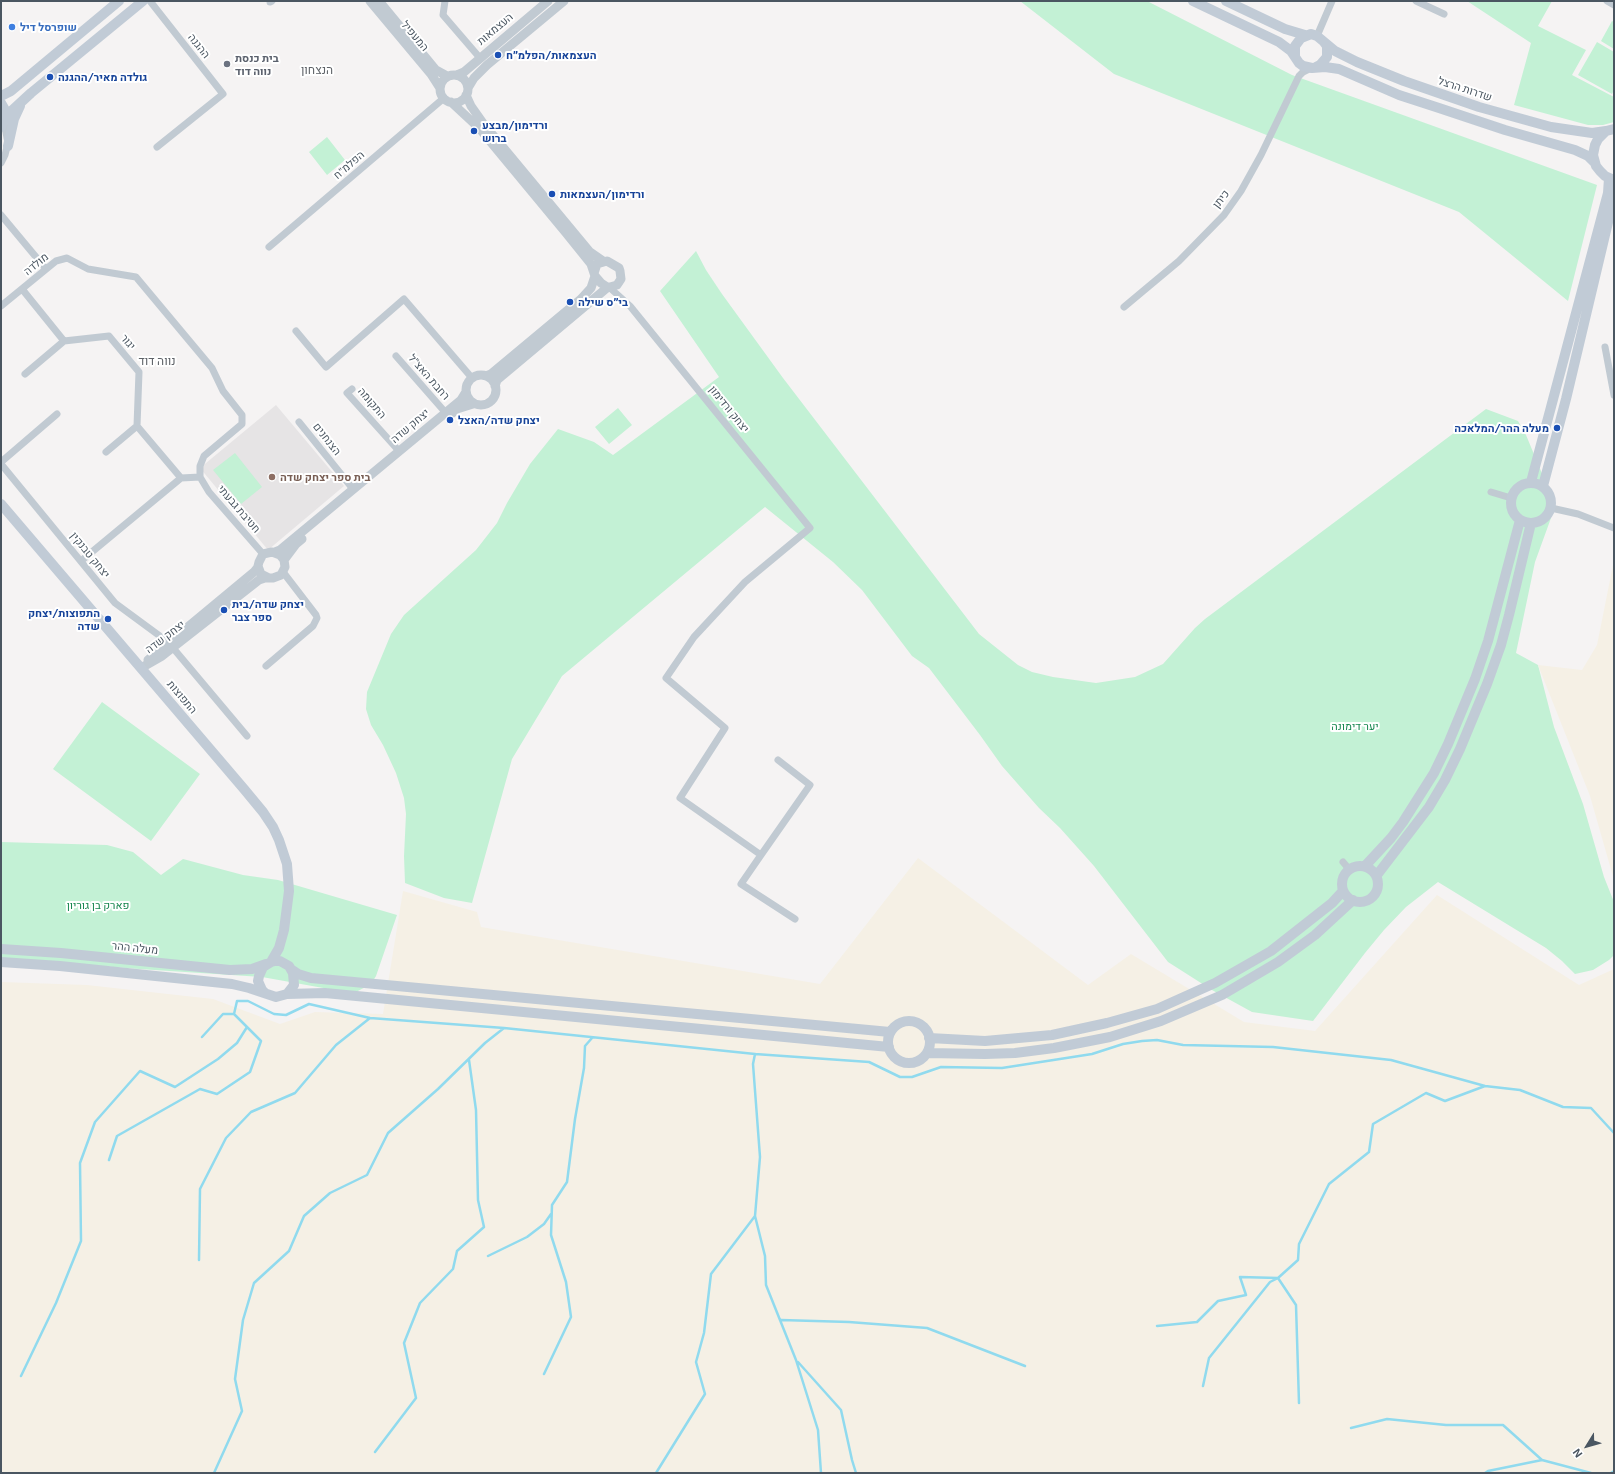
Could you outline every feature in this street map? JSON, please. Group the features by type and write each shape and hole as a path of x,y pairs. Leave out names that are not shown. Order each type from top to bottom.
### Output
{"main road":[{"path":"1,96 11,91 119,1"},
{"path":"4,122 27,97 143,1"},
{"path":"1193,1 1279,42 1291,51 1295,58 1303,66 1338,69 1399,95 1505,130 1575,150 1588,156 1595,163"},
{"path":"1226,1 1285,29 1321,39 1327,46 1327,57 1320,65 1314,68"},
{"path":"1295,58 1294,51 1297,41 1306,35"},
{"name":"שדרות הרצל","path":"1321,39 1335,51 1379,71 1479,107 1551,127 1592,133 1610,130"},
{"path":"4,145 16,113 27,97"},
{"path":"1,103 5,110 4,122"},
{"path":"1531,482 1608,193 1611,179 1600,172 1593,156 1598,138 1610,130"},
{"path":"1543,486 1566,399 1614,198"},
{"path":"1531,482 1543,486 1549,494 1552,503 1546,517 1541,521 1531,523 1520,520 1512,510 1511,498 1516,489 1531,482"},
{"name":"התפוצות","path":"1,504 263,812 273,828 283,852 288,878 288,908 279,948 268,963"},
{"path":"1365,866 1391,838 1403,822 1434,773 1448,744 1475,679 1488,641 1520,520"},
{"path":"1377,875 1429,807 1445,780 1460,749 1487,684 1501,645 1531,523"},
{"path":"1346,865 1365,866 1377,875 1379,883 1378,889 1370,900 1364,902 1353,900 1343,891 1342,879 1346,873 1346,865"},
{"path":"929,1038 985,1041 1052,1035 1107,1024 1157,1008 1215,983 1271,951 1322,911 1343,891"},
{"path":"927,1053 1015,1053 1054,1048 1110,1036 1161,1021 1222,995 1278,962 1315,935 1353,900"},
{"name":"התפוצות","path":"284,930 285,948 290,968"},
{"name":"מעלה ההר","path":"1,949 61,953 230,970 252,969 268,963"},
{"path":"266,993 262,990 258,981 260,972 268,963 280,961 298,974 311,978 890,1032"},
{"path":"1,962 60,966 232,984 276,997 287,994 307,992 333,994 888,1047"},
{"path":"287,994 292,988 294,981 290,968"},
{"path":"912,1022 923,1027 929,1038 929,1048 927,1053 922,1059 916,1062 902,1062 896,1059 888,1047 890,1032 899,1024 912,1022"}],"street":[{"name":"ההגנה","path":"150,1 223,94 157,147"},
{"name":"המעפיל","path":"370,1 431,74 440,88"},
{"name":"המעפיל","path":"379,1 436,70 447,76"},
{"path":"445,1 443,15 480,58"},
{"name":"העצמאות","path":"458,75 464,72 548,1"},
{"name":"העצמאות","path":"467,91 474,78 487,65 564,1"},
{"path":"1321,39 1332,1"},
{"path":"1416,1 1444,14"},
{"path":"1607,1 1614,5"},
{"path":"1295,58 1299,76"},
{"path":"1299,76 1303,72 1314,68"},
{"path":"458,75 464,78 471,106 483,123 590,252 603,261 610,262 619,268 621,275 618,283 614,287 603,285 595,275 586,257 479,128 447,100 440,88 442,81 447,76 458,75"},
{"name":"כיתן","path":"1124,308 1179,261 1224,215 1241,191 1258,161 1299,76"},
{"path":"447,100 460,101 467,91"},
{"name":"הפלמ\"ח","path":"269,247 447,100"},
{"path":"2,161 4,145 8,136 4,122"},
{"path":"1,216 46,269"},
{"name":"מולדה","path":"1,306 56,261 67,258 88,269 136,277 212,368 223,391 242,415 242,424 204,456 200,466 200,477"},
{"path":"486,376 493,382 496,392 492,401 484,405 474,404 467,398 467,383 472,378 480,375 486,376 492,374 581,299 591,288 595,275 595,266 603,261"},
{"name":"יצחק ורדימון","path":"618,283 630,306"},
{"path":"495,386 497,380 609,287"},
{"name":"יצחק ורדימון","path":"609,287 630,306 810,528 745,582 694,636 666,678 725,728 680,798 761,855"},
{"path":"22,289 64,341 25,374"},
{"path":"296,331 326,367 404,299 472,378"},
{"name":"יגור","path":"64,341 110,336 139,372 137,426"},
{"path":"1605,347 1614,395"},
{"name":"רחבת האצ\"ל","path":"396,356 445,412"},
{"name":"התקומה","path":"352,389 348,392 399,451"},
{"name":"יצחק שדה","path":"275,552 280,550 461,400 466,392"},
{"name":"יצחק שדה","path":"284,560 296,544 457,409 474,404"},
{"path":"1,463 57,414"},
{"name":"הצנחנים","path":"299,422 353,490"},
{"path":"106,452 137,426 181,478"},
{"name":"יצחק טבנקין","path":"1,463 115,603 171,645 247,736"},
{"path":"81,561 181,478 200,477"},
{"name":"חטיבת גבעתי","path":"200,477 209,492 263,554"},
{"path":"1491,492 1511,498"},
{"path":"1551,508 1584,516 1614,528"},
{"path":"268,552 275,552 284,560 285,567 283,572 277,577 269,578 261,574 258,567 263,554 268,552"},
{"name":"יצחק שדה","path":"171,645 258,567"},
{"path":"266,666 313,626 318,618 283,572"},
{"name":"יצחק שדה","path":"142,668 153,655 171,645 259,580 269,578"},
{"path":"778,760 810,785 741,884 795,919"}],"shaded area":[{"name":"בית ספר יצחק שדה","path":"276,405 344,486 268,550 200,468"}],"green space":[{"path":"1020,1 1147,1 1292,75 1597,185 1568,301 1459,212 1114,74"},
{"path":"1467,1 1552,1 1538,26 1586,50 1572,75 1614,97 1614,122 1603,125 1588,125 1514,105 1531,43"},
{"path":"1612,21 1614,22 1614,49 1601,41"},
{"path":"1597,42 1614,52 1614,90 1612,94 1578,75"},
{"path":"327,137 345,160 327,175 309,152"},
{"name":"יער דימונה","path":"696,251 706,270 722,294 783,378 979,634 1018,665 1032,672 1053,677 1096,683 1135,677 1163,664 1205,619 1486,409 1518,421 1526,435 1543,476 1551,518 1535,562 1516,653 1538,665 1554,727 1583,804 1604,877 1614,902 1614,955 1593,970 1575,974 1546,948 1438,882 1406,907 1384,930 1313,1021 1252,1012 1212,990 1168,962 1094,866 1060,828 1039,808 1002,766 929,668 912,656 862,590 833,562 765,507 562,676 512,759 472,903 444,898 405,883 404,856 406,814 404,798 396,773 383,745 371,725 366,709 367,692 391,634 404,615 476,550 497,523 530,464 558,429 594,442 613,455 719,377 660,291"},
{"path":"618,408 632,425 609,444 595,427"},
{"path":"235,453 262,487 241,504 213,470"},
{"path":"102,702 200,774 151,841 53,769"},
{"name":"פארק בן גוריון","path":"1,842 107,845 133,852 161,875 183,859 243,875 278,880 397,915 376,976 371,984 356,992 340,991 262,977 1,958"}],"sand":[{"path":"1614,560 1614,880 1590,796 1538,665 1582,670 1597,645"},
{"path":"918,858 1088,985 1131,954 1244,1022 1315,1031 1437,895 1579,985 1614,969 1614,1473 1,1473 1,982 87,985 213,999 280,1024 315,1012 383,1014 403,891 477,912 481,927 820,984"}],"waterway":[{"path":"21,1376 56,1303 81,1241 80,1163 95,1122 140,1071 175,1087 218,1059 237,1043 247,1027 234,1014 237,1001 248,1001 274,1014 286,1015 309,1004 370,1018 504,1028 755,1054 869,1062 900,1077 912,1077 941,1067 1002,1068 1092,1054 1123,1044 1142,1041 1157,1040 1183,1045 1273,1047 1391,1060 1485,1086 1520,1090 1563,1107 1591,1108 1614,1133"},
{"path":"202,1037 223,1014 234,1014"},
{"path":"199,1260 200,1189 226,1138 251,1112 295,1093 336,1045 370,1018"},
{"path":"109,1160 117,1136 200,1089 217,1094 250,1072 261,1041 247,1027"},
{"path":"214,1473 242,1411 235,1379 243,1320 254,1283 289,1251 304,1216 330,1193 367,1175 388,1133 438,1089 485,1043 504,1028"},
{"path":"544,1374 571,1317 566,1282 551,1235 552,1205 567,1182 575,1119 584,1068 585,1046 592,1038"},
{"path":"656,1473 705,1394 696,1362 704,1333 711,1274 755,1216 760,1157 753,1064 755,1054"},
{"path":"375,1452 416,1398 404,1343 420,1303 453,1269 457,1251 484,1227 478,1200 476,1110 469,1060"},
{"path":"1203,1386 1209,1358 1270,1282 1278,1278 1298,1260 1299,1244 1329,1184 1369,1152 1373,1124 1426,1093 1445,1101 1485,1086"},
{"path":"488,1256 527,1237 544,1224 551,1214"},
{"path":"755,1216 765,1256 766,1285 796,1360 818,1430 821,1473"},
{"path":"1157,1326 1197,1322 1218,1301 1246,1295 1240,1277 1278,1278 1296,1305 1299,1403"},
{"path":"781,1320 849,1322 927,1328 1025,1366"},
{"path":"798,1362 841,1410 856,1473"},
{"path":"1351,1428 1387,1419 1446,1425 1503,1425 1542,1460 1591,1473"},
{"path":"1485,1473 1488,1471 1542,1460"}],"place":[{"name":"שופרסל דיל","path":"12,27"},
{"name":"העצמאות/הפלמ״ח","path":"498,55"},
{"name":"בית כנסת נווה דוד","path":"227,64"},
{"name":"גולדה מאיר/ההגנה","path":"50,77"},
{"name":"ורדימון/מבצע ברוש","path":"474,131"},
{"name":"ורדימון/העצמאות","path":"552,194"},
{"name":"בי״ס שילה","path":"570,302"},
{"name":"יצחק שדה/האצל","path":"450,420"},
{"name":"מעלה ההר/המלאכה","path":"1557,428"},
{"name":"בית ספר יצחק שדה","path":"272,477"},
{"name":"יצחק שדה/בית ספר צבר","path":"224,610"},
{"name":"התפוצות/יצחק שדה","path":"108,619"}],"district":[{"name":"הנצחון","path":"317,70"},
{"name":"נווה דוד","path":"157,361"}]}
